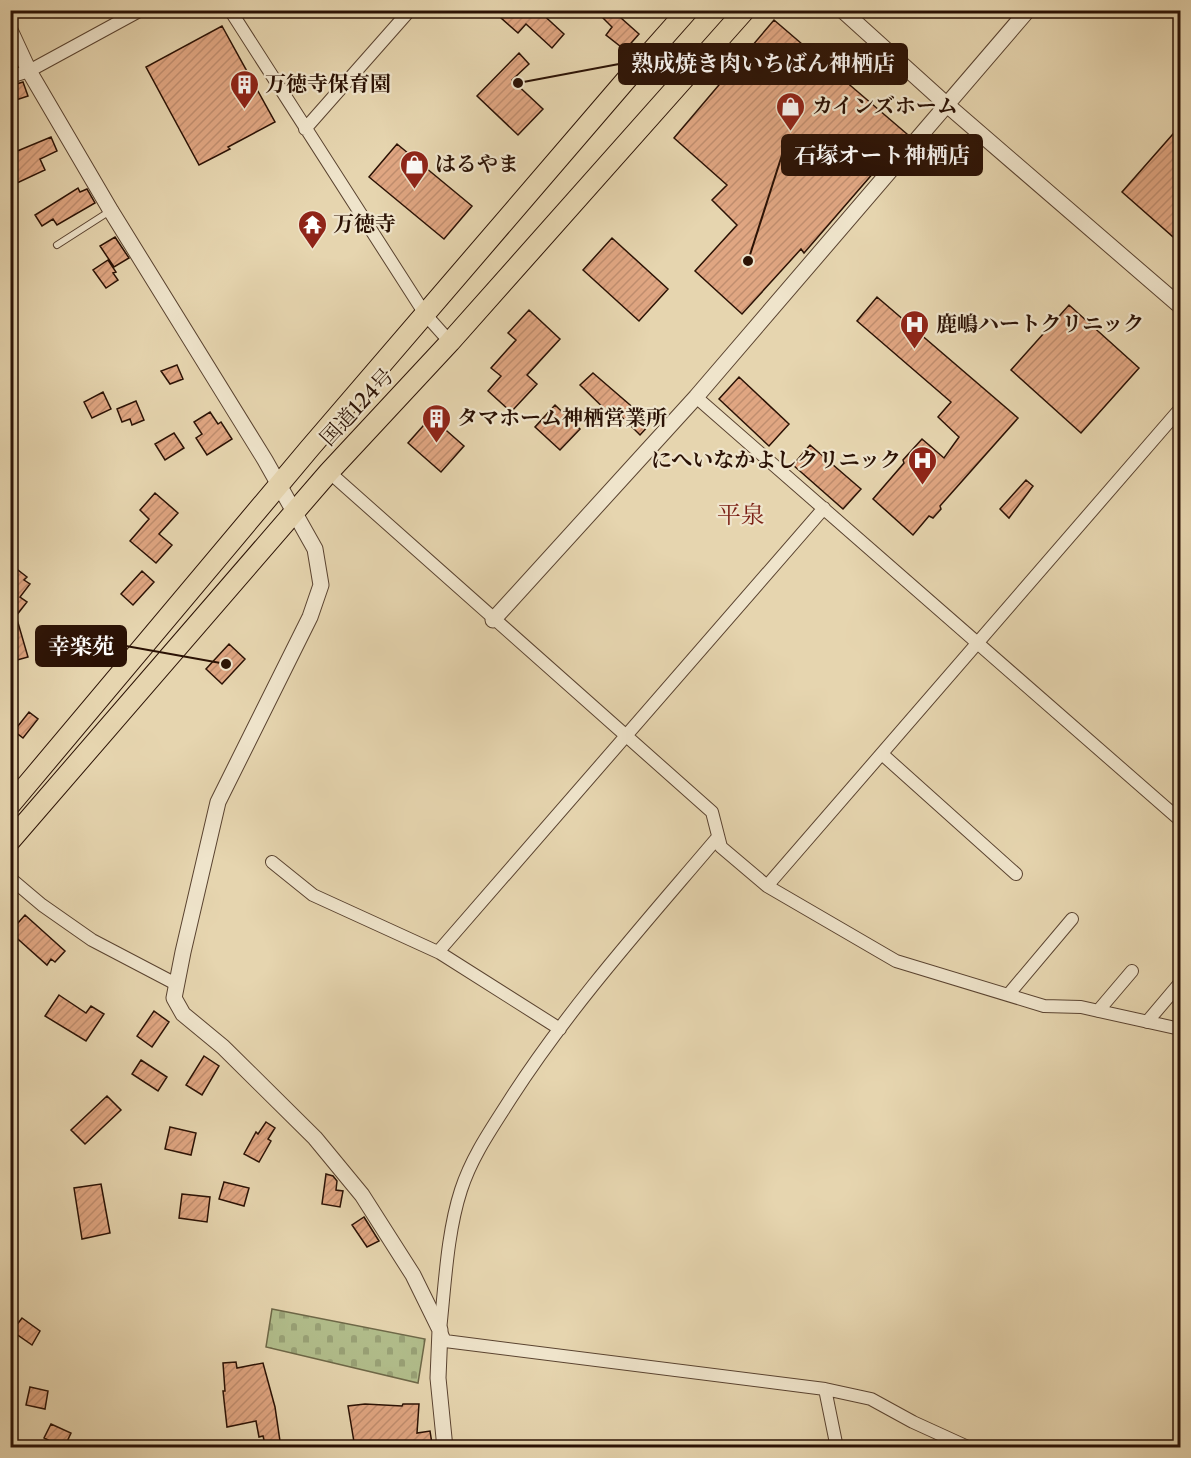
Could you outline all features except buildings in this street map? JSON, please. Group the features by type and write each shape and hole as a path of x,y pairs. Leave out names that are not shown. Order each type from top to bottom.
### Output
{"highway":[{"name":"国道124号","path":"10,805 424,314 688,10"},
{"name":"国道124号","path":"10,841 329,472 450,342 745,10"}],"street":[{"path":"10,77 29,70 141,10"},
{"path":"230,10 424,314 450,342"},
{"path":"305,129 410,10"},
{"path":"842,10 946,104 1180,306"},
{"path":"493,620 696,397 1028,10"},
{"path":"10,30 29,70 111,211 265,460 315,549 321,585 310,617 218,802 176,984 174,998 183,1014 223,1047 272,1094 315,1138 362,1195 413,1275 445,1341 825,1389 871,1399 913,1422 970,1448"},
{"path":"696,397 1180,820"},
{"path":"767,886 1180,409"},
{"path":"329,472 493,620 712,812 721,847 767,886 896,961 1044,1006 1081,1007 1180,1029"},
{"path":"438,952 824,508"},
{"path":"882,754 1016,874"},
{"path":"445,1448 438,1378 440,1330 454,1216 461,1189 478,1149 532,1065 603,973 718,837"},
{"path":"272,862 313,895 438,952 560,1029"},
{"path":"10,878 92,940 176,984"},
{"path":"1008,995 1072,919"},
{"path":"1098,1011 1132,971"},
{"path":"1148,1022 1180,983"},
{"path":"825,1389 837,1448"}],"lane":[{"path":"57,245 111,211"}],"green space":[{"path":"272,1309 425,1339 418,1383 266,1347"}],"place":[{"name":"熟成焼き肉いちばん神栖店","path":"518,83"},
{"name":"万徳寺保育園","path":"244,110"},
{"name":"カインズホーム","path":"791,132"},
{"name":"はるやま","path":"414,190"},
{"name":"万徳寺","path":"312,250"},
{"name":"石塚オート神栖店","path":"748,261"},
{"name":"鹿嶋ハートクリニック","path":"915,350"},
{"name":"タマホーム神栖営業所","path":"436,444"},
{"name":"にへいなかよしクリニック","path":"922,486"},
{"name":"幸楽苑","path":"226,664"}],"district":[{"name":"平泉","path":"741,515"}]}
